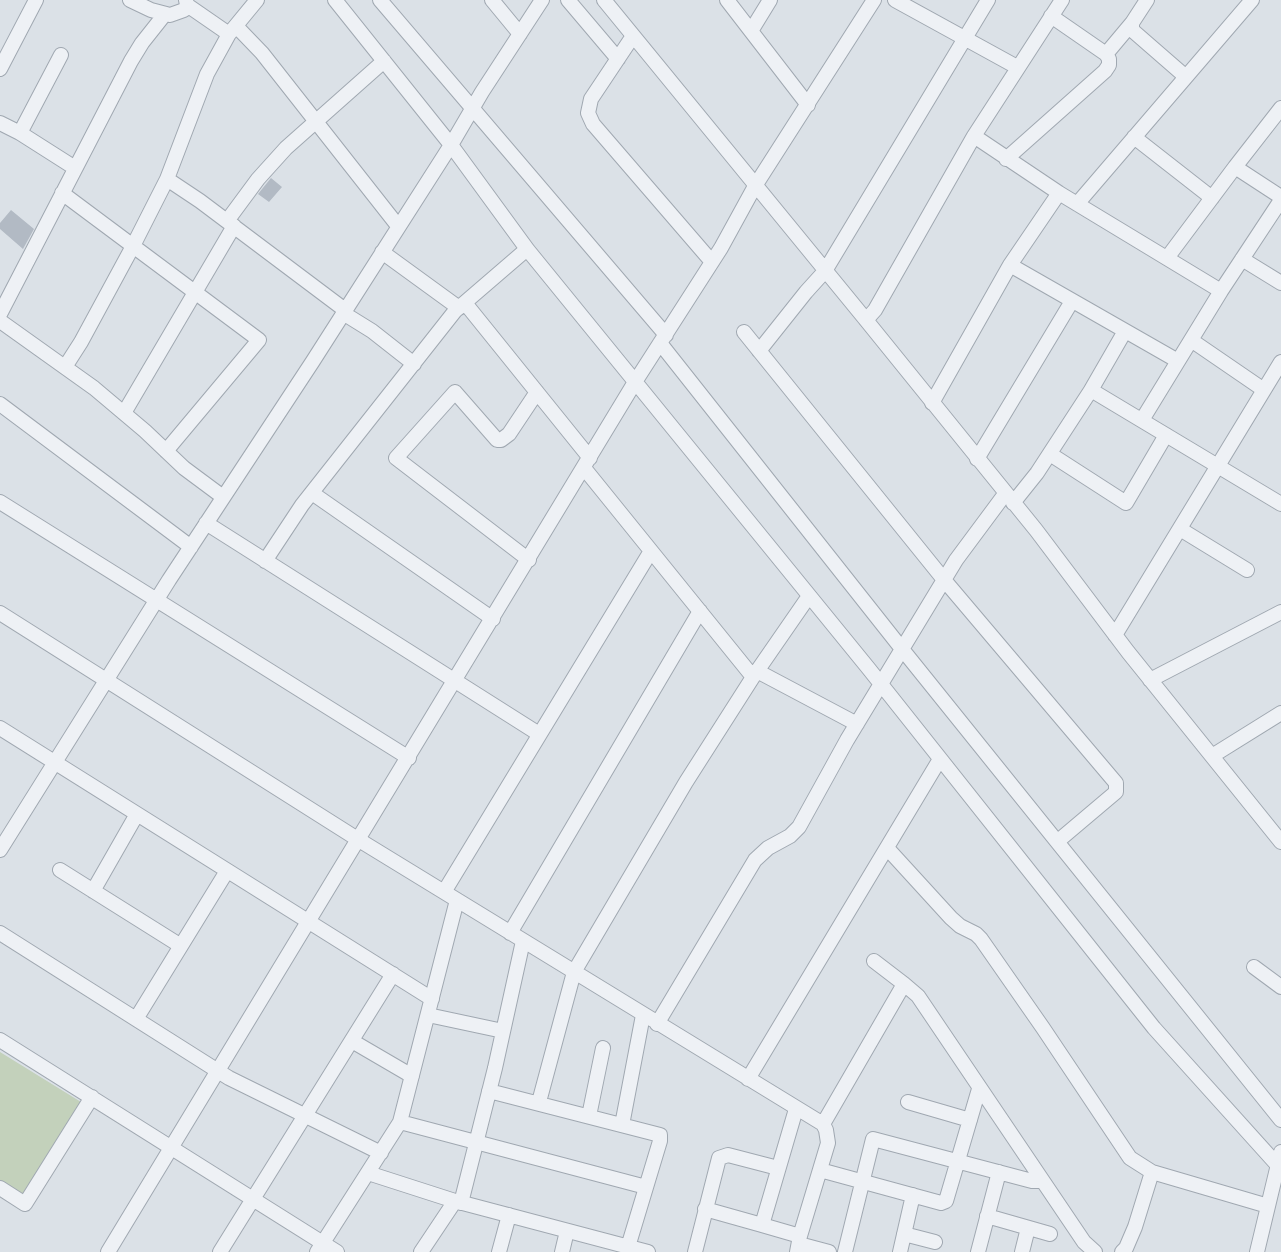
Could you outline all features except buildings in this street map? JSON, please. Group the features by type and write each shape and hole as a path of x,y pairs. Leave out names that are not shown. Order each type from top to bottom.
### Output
{"street":[{"path":"0,69 36,0"},
{"path":"130,0 165,14 175,14 184,10 187,2 233,30 262,53 398,226"},
{"path":"65,367 133,246 166,179 182,143 207,74 233,30 257,0"},
{"path":"335,0 451,145 527,249 881,684 1155,1028 1280,1162 1257,1252"},
{"path":"380,0 663,339 902,649 1281,1120"},
{"path":"492,0 520,34"},
{"path":"0,850 157,599 451,145 482,92 542,0"},
{"path":"568,0 618,59"},
{"path":"604,0 866,320 1281,842"},
{"path":"727,0 807,105"},
{"path":"751,31 770,0"},
{"path":"111,1251 635,382 712,262 755,186 874,0"},
{"path":"895,0 1017,67"},
{"path":"759,351 825,271 988,0"},
{"path":"866,320 974,136 1062,0"},
{"path":"1106,54 1132,23 1147,0"},
{"path":"1077,204 1252,0"},
{"path":"0,314 131,61 165,14"},
{"path":"1006,159 1109,65 1106,54 1051,16"},
{"path":"1132,23 1132,30 1186,77"},
{"path":"633,36 591,99 588,113 593,124 712,262"},
{"path":"20,133 61,55"},
{"path":"124,413 195,292 230,224 258,179 315,122 384,61"},
{"path":"1167,258 1281,108"},
{"path":"0,123 75,168"},
{"path":"974,136 1059,194 1221,291"},
{"path":"1134,137 1212,198"},
{"path":"1142,420 1281,198 1235,166"},
{"path":"166,179 230,224 414,364"},
{"path":"62,193 259,340 166,451"},
{"path":"932,403 1010,265 1059,194"},
{"path":"265,561 312,493 462,305 527,249"},
{"path":"382,252 462,305 537,392 651,551 755,674 857,724"},
{"path":"1242,259 1281,283"},
{"path":"1010,265 1178,361"},
{"path":"977,459 1072,301"},
{"path":"0,321 124,413 184,468 223,497"},
{"path":"657,1023 755,860 768,848 790,836 799,827 857,724 956,560 1050,454 1125,331"},
{"path":"744,332 945,581 1116,783 1116,792 1058,841"},
{"path":"1191,340 1264,390"},
{"path":"1115,635 1281,362"},
{"path":"1091,390 1281,504"},
{"path":"529,560 396,458 455,392 492,436 501,440 509,434 537,392"},
{"path":"0,404 191,547"},
{"path":"1050,454 1126,504 1166,435"},
{"path":"312,493 493,619"},
{"path":"0,502 410,758"},
{"path":"206,523 539,734"},
{"path":"1180,529 1247,570"},
{"path":"444,892 651,551"},
{"path":"539,1102 573,972 680,792 755,674 809,596"},
{"path":"510,933 700,611"},
{"path":"1150,680 1281,612"},
{"path":"0,613 359,840 823,1124 828,1143 799,1244"},
{"path":"1212,756 1281,713"},
{"path":"0,728 432,999"},
{"path":"748,1079 940,759"},
{"path":"93,891 137,814"},
{"path":"887,848 951,918 981,939 1130,1158 1139,1166 1152,1172 1268,1206"},
{"path":"60,870 181,946"},
{"path":"136,1019 227,871"},
{"path":"320,1248 400,1122 457,900"},
{"path":"0,933 218,1071 305,1117 381,1153"},
{"path":"421,1252 458,1202 476,1143 524,941"},
{"path":"874,961 918,996 1084,1242 1095,1252"},
{"path":"1254,967 1281,987"},
{"path":"220,1252 393,974"},
{"path":"823,1124 904,984"},
{"path":"428,1015 503,1031"},
{"path":"622,1125 643,1015"},
{"path":"0,1040 172,1147 253,1200 320,1248 337,1252"},
{"path":"352,1041 412,1076"},
{"path":"589,1116 603,1048"},
{"path":"820,1170 941,1203 946,1201 979,1089"},
{"path":"489,1090 660,1135 625,1248"},
{"path":"0,1188 25,1204 92,1097"},
{"path":"908,1102 970,1120"},
{"path":"762,1224 796,1108"},
{"path":"400,1122 646,1186"},
{"path":"845,1252 873,1139 1032,1181 1042,1181"},
{"path":"694,1252 717,1163 723,1156 728,1155 778,1168"},
{"path":"978,1252 999,1172"},
{"path":"1122,1252 1135,1227 1152,1172"},
{"path":"368,1173 458,1202 625,1248 648,1252"},
{"path":"900,1252 913,1195"},
{"path":"705,1209 762,1224 799,1244 829,1252"},
{"path":"499,1252 509,1215"},
{"path":"987,1216 1050,1234"},
{"path":"1022,1252 1028,1228"},
{"path":"562,1252 567,1231"},
{"path":"904,1234 935,1242"}],"green space":[{"path":"0,1052 81,1102 22,1195 0,1180"}]}
